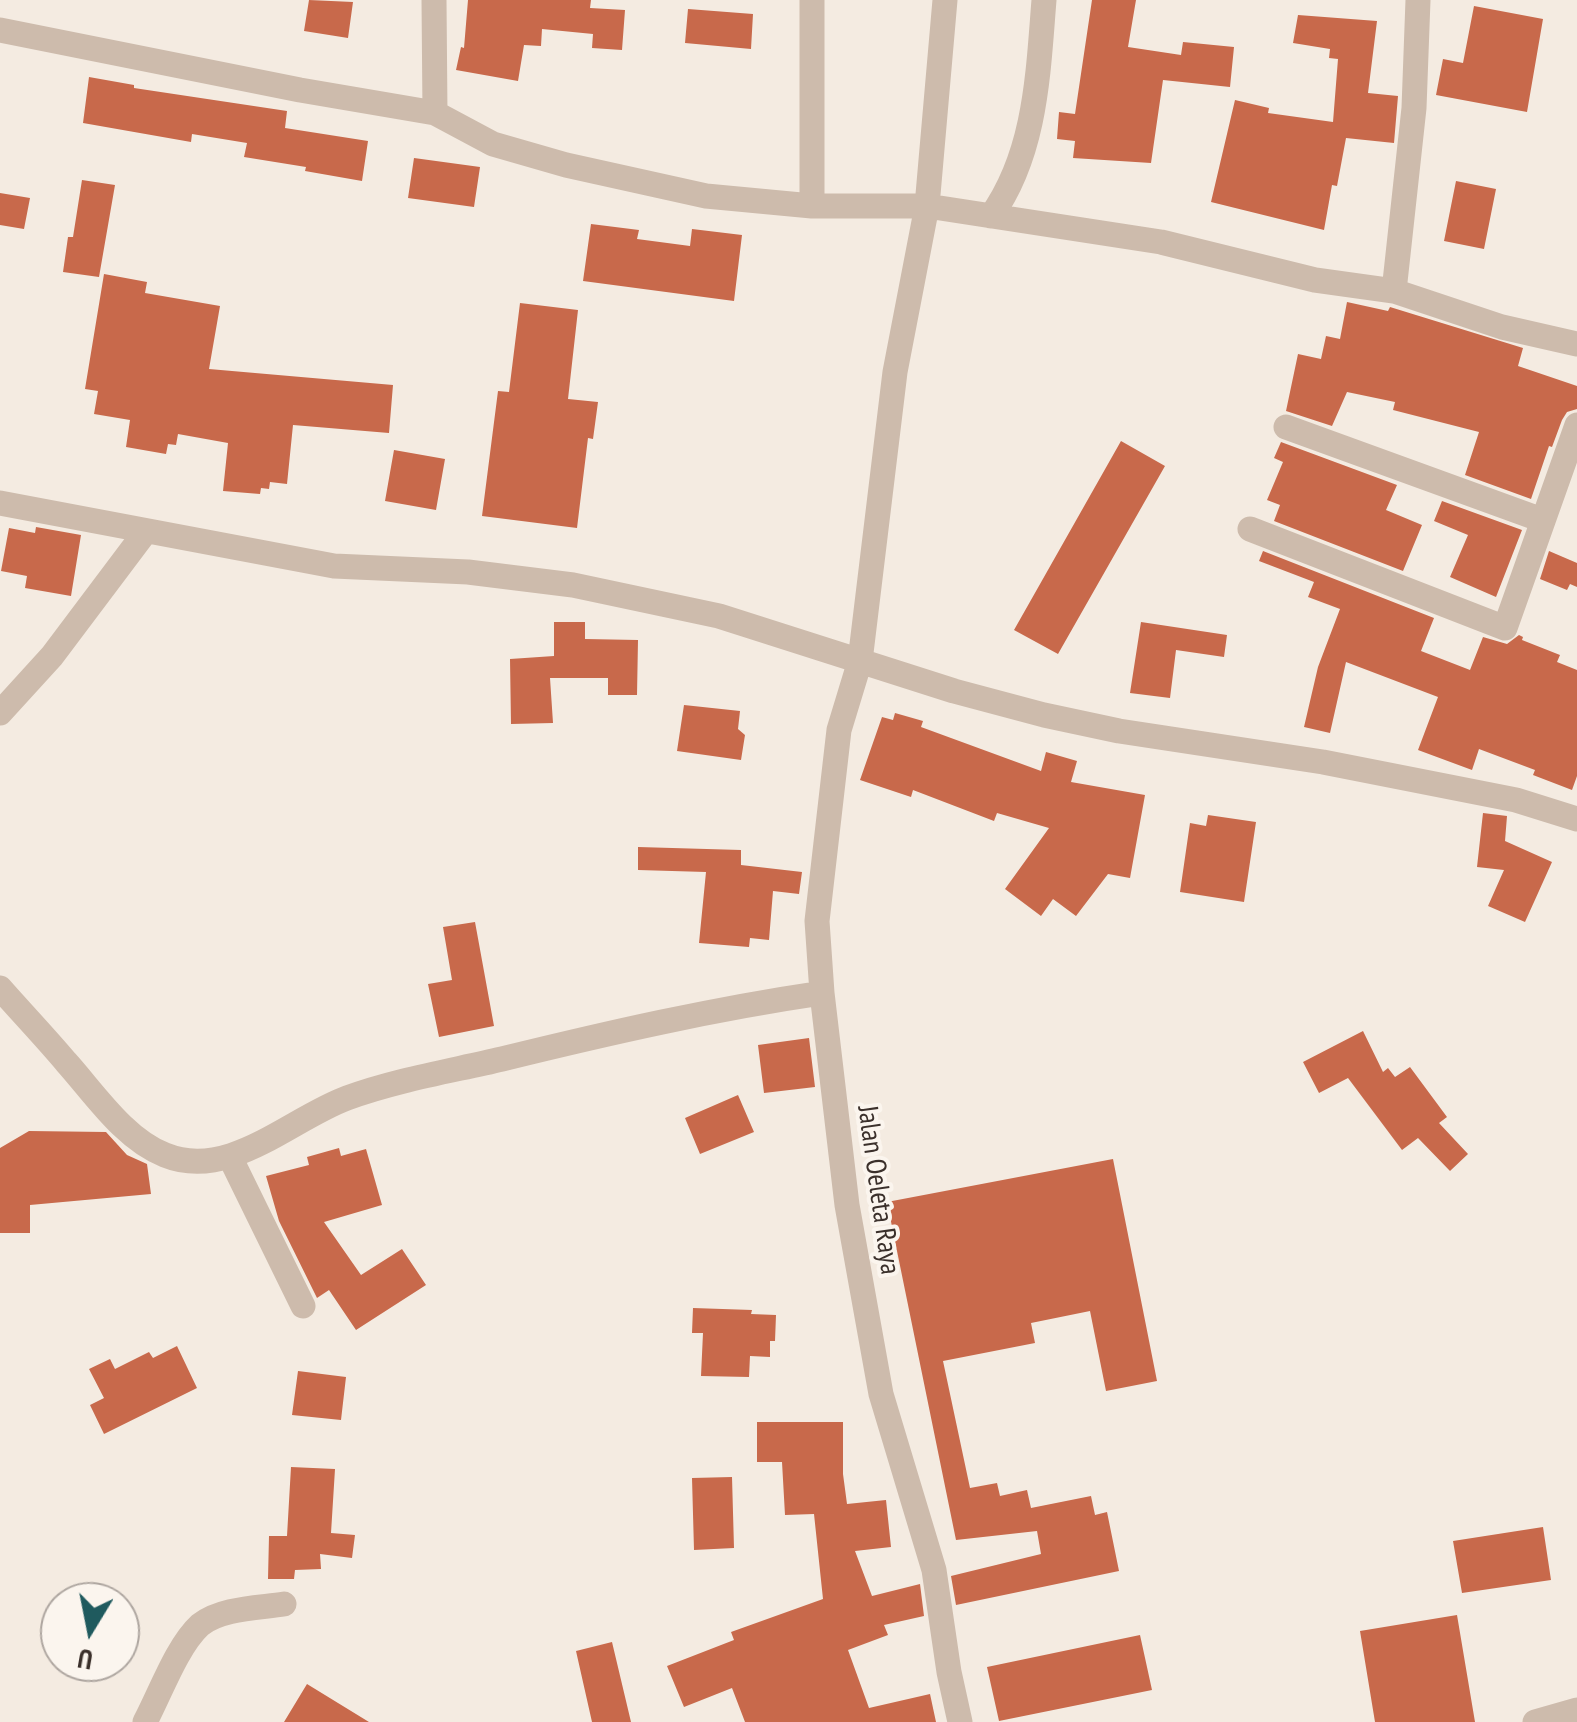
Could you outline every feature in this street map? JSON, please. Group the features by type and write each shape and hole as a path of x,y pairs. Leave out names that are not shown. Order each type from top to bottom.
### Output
{"street":[{"path":"434,0 435,112"},
{"path":"812,0 812,206"},
{"name":"Jalan Oeleta Raya","path":"946,0 927,206 895,372 860,660 839,730 817,921 847,1205 881,1394 934,1570 960,1722"},
{"path":"991,216 1004,198 1030,128 1044,0"},
{"path":"1394,291 1414,108 1418,0"},
{"path":"0,30 300,90 435,112 494,144 566,165 706,196 812,206 927,206 1161,242 1316,280 1394,291 1502,327 1577,344"},
{"path":"1250,529 1506,628 1577,425"},
{"path":"1286,427 1542,520"},
{"path":"0,503 334,566 468,572 573,585 718,616 954,691 1044,715 1119,731 1322,762 1516,800 1577,819"},
{"path":"0,713 52,656 146,531"},
{"path":"0,988 110,1112 143,1142 165,1156 208,1162 230,1157 322,1109 376,1089 654,1022 822,993"},
{"path":"230,1157 303,1306"},
{"path":"145,1722 187,1641 202,1623 228,1613 284,1604"},
{"path":"1535,1722 1577,1710"}],"building":[{"path":"309,0 353,2 348,38 304,31"},
{"path":"468,0 591,0 590,8 625,10 622,50 592,48 593,34 542,29 541,46 524,45 518,81 456,70 461,47 464,48"},
{"path":"1092,0 1136,0 1128,47 1181,55 1183,42 1234,47 1230,87 1163,80 1151,163 1073,158 1075,141 1057,139 1059,112 1075,114"},
{"path":"1474,6 1543,19 1527,112 1436,95 1443,59 1463,63"},
{"path":"688,9 753,14 751,49 685,43"},
{"path":"1298,15 1377,21 1368,93 1398,96 1394,143 1346,138 1324,230 1211,202 1235,100 1269,108 1268,113 1333,122 1338,59 1329,58 1330,49 1293,43"},
{"path":"89,77 134,88 287,111 285,128 368,141 362,181 244,157 247,143 192,134 191,142 83,123"},
{"path":"414,158 480,167 474,207 408,198"},
{"path":"82,180 115,185 99,277 63,272"},
{"path":"1456,181 1496,189 1484,249 1444,241"},
{"path":"0,193 30,198 24,229 0,225"},
{"path":"591,224 639,230 637,239 690,246 692,229 742,235 734,301 583,281"},
{"path":"104,274 147,282 145,293 220,306 209,369 393,385 389,433 293,425 287,484 270,482 269,489 261,488 260,494 223,491 228,443 178,434 176,445 168,444 166,454 126,447 130,420 94,414 98,391 85,389"},
{"path":"1347,302 1388,311 1390,307 1523,348 1518,366 1577,386 1577,409 1567,412 1562,420 1531,499 1465,475 1479,432 1393,410 1395,402 1347,392 1332,426 1286,411 1298,354 1321,359 1326,336 1340,339"},
{"path":"520,303 578,310 568,399 598,402 593,439 588,438 577,528 482,516 498,391 509,392"},
{"path":"1121,441 1165,466 1058,654 1014,630"},
{"path":"1281,442 1397,485 1386,510 1422,525 1403,571 1274,521 1280,505 1267,500 1283,462 1274,458"},
{"path":"394,450 445,459 436,510 385,501"},
{"path":"1442,501 1522,530 1496,597 1450,577 1468,535 1434,521"},
{"path":"36,527 81,535 71,596 25,588 27,576 1,571 9,528 35,533"},
{"path":"1263,551 1434,618 1421,651 1470,670 1483,637 1507,644 1519,635 1522,640 1560,655 1557,662 1577,670 1577,776 1572,790 1533,775 1535,770 1479,749 1472,770 1418,750 1438,697 1346,662 1330,733 1304,727 1318,667 1340,609 1308,597 1314,582 1259,561"},
{"path":"1549,551 1577,563 1577,587 1570,584 1567,590 1540,579"},
{"path":"554,622 585,622 585,639 638,640 637,695 608,695 608,678 550,678 553,723 511,724 510,659 554,656"},
{"path":"1141,622 1227,635 1224,657 1176,650 1170,698 1130,693"},
{"path":"684,705 740,711 738,729 745,735 741,760 677,751"},
{"path":"895,713 923,721 921,727 1041,771 1046,752 1077,761 1071,782 1145,795 1130,878 1108,874 1076,916 1053,899 1041,916 1005,889 1049,828 997,813 994,821 913,790 911,797 860,780 882,717 893,720"},
{"path":"1483,813 1507,816 1505,841 1552,862 1525,922 1488,906 1504,870 1477,867"},
{"path":"1208,815 1256,822 1244,902 1180,892 1190,823 1206,826"},
{"path":"638,847 741,850 741,865 802,872 799,894 773,891 769,940 750,938 749,947 699,943 706,872 638,870"},
{"path":"475,922 494,1026 439,1037 428,984 452,980 443,927"},
{"path":"1363,1031 1383,1072 1388,1068 1395,1077 1410,1067 1447,1117 1439,1123 1468,1154 1450,1171 1418,1138 1402,1150 1348,1078 1319,1093 1303,1062"},
{"path":"809,1038 815,1087 764,1093 758,1045"},
{"path":"738,1095 754,1132 700,1154 685,1118"},
{"path":"29,1131 106,1132 127,1155 147,1164 151,1194 30,1205 30,1233 0,1233 0,1148"},
{"path":"339,1148 341,1156 366,1149 382,1205 324,1222 361,1275 402,1249 426,1285 356,1330 329,1290 317,1298 279,1221 266,1176 309,1165 307,1157"},
{"path":"1113,1159 1157,1381 1106,1391 1090,1311 1031,1323 1035,1343 943,1361 970,1488 997,1483 1000,1496 1027,1490 1031,1508 1091,1496 1095,1515 1107,1512 1119,1571 956,1605 951,1576 1041,1554 1037,1531 956,1540 887,1202"},
{"path":"693,1308 776,1315 770,1357 750,1356 749,1377 701,1376 703,1333 692,1333"},
{"path":"177,1346 197,1388 104,1434 90,1405 104,1398 89,1369 110,1359 115,1369 149,1352 153,1358"},
{"path":"298,1371 346,1377 341,1420 292,1415"},
{"path":"757,1422 843,1422 847,1504 886,1500 891,1547 855,1551 872,1596 920,1584 924,1616 884,1625 888,1635 848,1650 869,1708 930,1694 936,1722 745,1722 732,1688 684,1707 667,1666 734,1640 731,1632 823,1599 814,1514 785,1515 782,1462 757,1462"},
{"path":"291,1467 335,1469 331,1533 355,1535 352,1558 320,1554 321,1569 295,1570 294,1579 268,1579 269,1536 287,1536"},
{"path":"732,1477 734,1548 694,1550 692,1478"},
{"path":"1543,1527 1551,1580 1462,1593 1453,1541"},
{"path":"1457,1615 1475,1722 1375,1722 1360,1631"},
{"path":"1140,1635 1152,1690 999,1721 987,1667"},
{"path":"612,1642 631,1722 592,1722 576,1651"},
{"path":"307,1684 369,1722 284,1722"}]}
